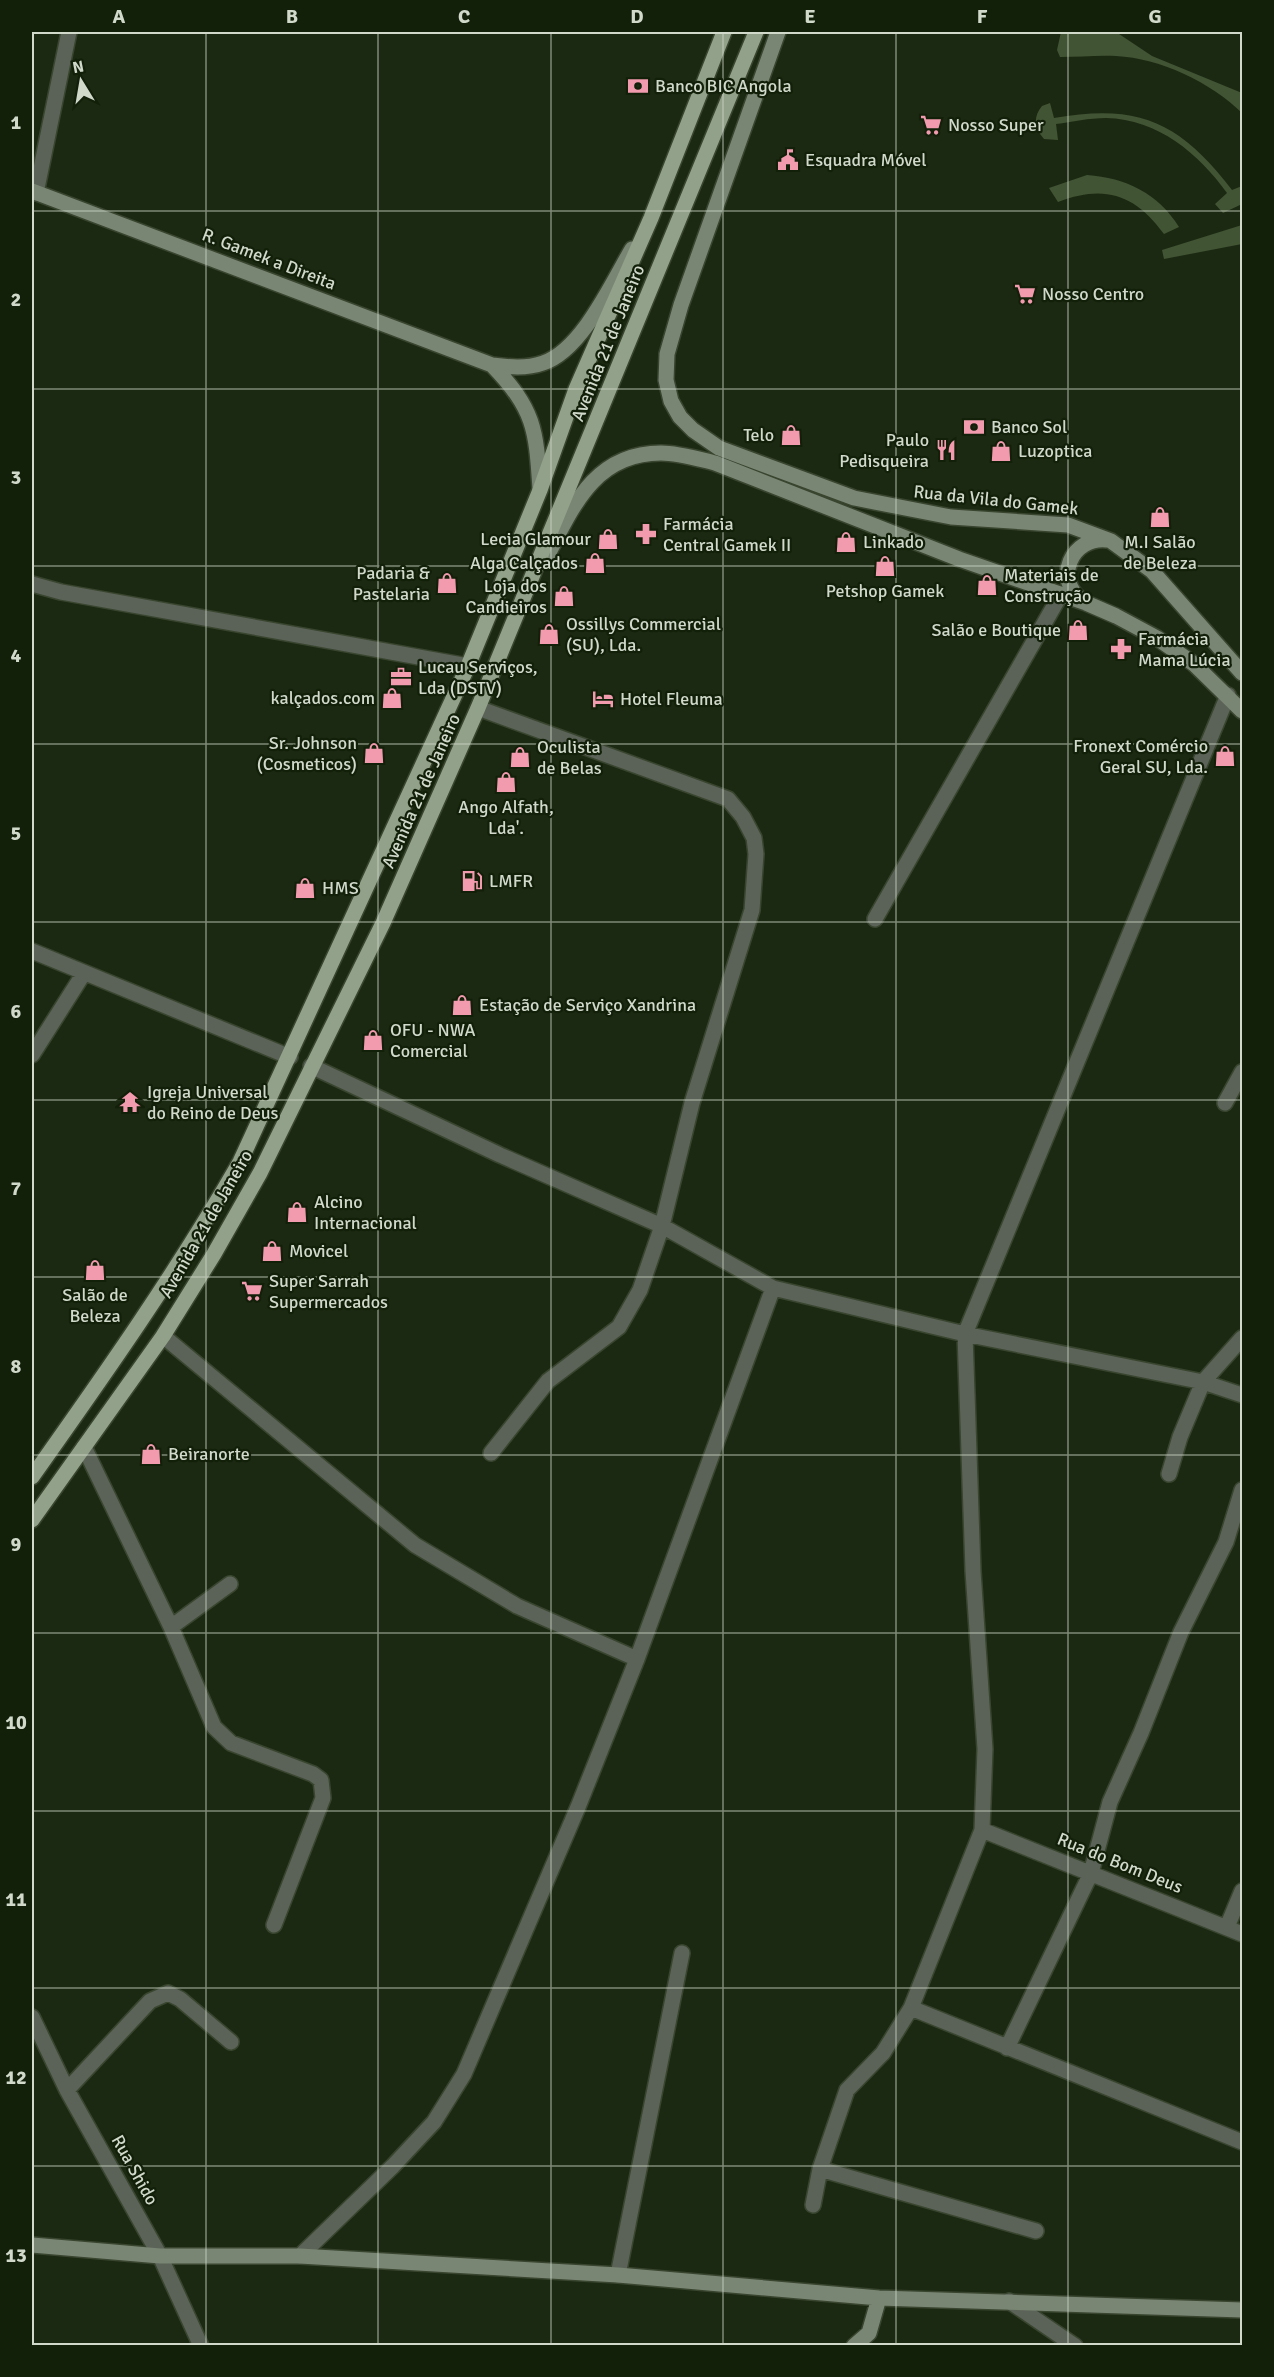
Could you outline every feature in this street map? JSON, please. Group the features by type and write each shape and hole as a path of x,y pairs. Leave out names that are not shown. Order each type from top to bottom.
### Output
{"main road":[{"name":"Avenida 21 de Janeiro","path":"32,1477 144,1319 199,1234 240,1162 468,666 540,490 576,389 651,218 724,32"},
{"name":"Avenida 21 de Janeiro","path":"32,1520 163,1336 260,1173 383,922 478,708 756,32"},
{"name":"Rua da Vila do Gamek","path":"778,32 681,305 667,354 666,380 670,401 693,430 719,448 830,490 879,504 951,517 1068,525 1111,541 1152,571 1242,673"},
{"name":"R. Gamek a Direita","path":"34,192 492,365"},
{"path":"492,365 518,368 542,363 558,355 585,326 651,218"},
{"path":"492,365 525,404 537,435 540,490"},
{"path":"520,607 578,498 593,480 607,468 645,454 662,453 715,463 959,559 1086,603 1157,638 1194,664 1242,711"},
{"path":"1086,603 1077,596 1068,582 1070,560 1080,547 1090,541 1111,541"},
{"path":"32,2245 160,2256 300,2256 618,2275 879,2298 1242,2307"},
{"path":"854,2346 869,2339 879,2298"}],"street":[{"path":"34,192 69,32"},
{"path":"32,584 61,592 468,666"},
{"path":"875,919 1061,594"},
{"path":"813,2205 820,2169 847,2090 883,2053 911,2008 982,1830 986,1749 973,1571 965,1334 1228,695"},
{"path":"478,708 728,799 743,817 754,838 756,854 752,910 692,1102 662,1226 640,1290 619,1327 548,1381 491,1454"},
{"path":"32,951 290,1057"},
{"path":"32,1055 84,973"},
{"path":"311,1066 500,1155 662,1226 773,1288 965,1334 1203,1382 1242,1395"},
{"path":"1225,1103 1242,1072"},
{"path":"300,2256 393,2166 434,2122 464,2074 578,1807 638,1659 773,1288"},
{"path":"163,1336 415,1545 517,1606 638,1659"},
{"path":"1169,1474 1179,1437 1203,1382 1242,1338"},
{"path":"84,1447 171,1627 214,1727 231,1743 314,1774 321,1780 323,1798 274,1926"},
{"path":"1007,2048 1091,1873 1110,1802 1141,1733 1181,1632 1226,1542 1242,1490"},
{"path":"171,1627 230,1584"},
{"name":"Rua do Bom Deus","path":"982,1830 1242,1934"},
{"path":"1227,1927 1242,1891"},
{"path":"618,2275 682,1953"},
{"path":"67,2090 150,2001 168,1993 180,1999 231,2042"},
{"path":"911,2008 1242,2142"},
{"name":"Rua Shido","path":"32,2017 67,2090 160,2256 201,2346"},
{"path":"820,2169 1036,2231"},
{"path":"1009,2301 1075,2346"}],"green space":[{"path":"1061,32 1116,32 1152,56 1242,93 1242,113 1201,82 1167,67 1116,56 1060,57 1057,50"},
{"path":"1050,103 1054,118 1110,113 1134,116 1175,133 1213,167 1232,190 1242,186 1242,204 1223,213 1215,204 1227,193 1204,165 1176,141 1143,125 1106,118 1081,120 1056,124 1058,140 1044,139 1038,131 1036,118 1042,106"},
{"path":"1087,175 1115,180 1140,189 1161,205 1179,227 1164,234 1142,210 1117,196 1090,194 1058,202 1049,188"},
{"path":"1242,225 1242,244 1164,259 1162,250"}],"place":[{"name":"Banco BIC Angola","path":"638,86"},
{"name":"Nosso Super","path":"931,125"},
{"name":"Esquadra Móvel","path":"788,160"},
{"name":"Nosso Centro","path":"1025,294"},
{"name":"Banco Sol","path":"974,427"},
{"name":"Telo","path":"791,435"},
{"name":"Paulo Pedisqueira","path":"946,450"},
{"name":"Luzoptica","path":"1001,451"},
{"name":"M.I Salão de Beleza","path":"1160,517"},
{"name":"Farmácia Central Gamek II","path":"646,534"},
{"name":"Lecia Glamour","path":"608,539"},
{"name":"Linkado","path":"846,542"},
{"name":"Alga Calçados","path":"595,563"},
{"name":"Petshop Gamek","path":"885,566"},
{"name":"Padaria & Pastelaria","path":"447,583"},
{"name":"Materiais de Construção","path":"987,585"},
{"name":"Loja dos Candieiros","path":"564,596"},
{"name":"Salão e Boutique","path":"1078,630"},
{"name":"Ossillys Commercial (SU), Lda.","path":"549,634"},
{"name":"Farmácia Mama Lúcia","path":"1121,649"},
{"name":"Lucau Serviços, Lda (DSTV)","path":"401,677"},
{"name":"kalçados.com","path":"392,698"},
{"name":"Hotel Fleuma","path":"603,699"},
{"name":"Sr. Johnson (Cosmeticos)","path":"374,753"},
{"name":"Fronext Comércio Geral SU, Lda.","path":"1225,756"},
{"name":"Oculista de Belas","path":"520,757"},
{"name":"Ango Alfath, Lda'.","path":"506,782"},
{"name":"LMFR","path":"472,881"},
{"name":"HMS","path":"305,888"},
{"name":"Estação de Serviço Xandrina","path":"462,1005"},
{"name":"OFU - NWA Comercial","path":"373,1040"},
{"name":"Igreja Universal do Reino de Deus","path":"130,1102"},
{"name":"Alcino Internacional","path":"297,1212"},
{"name":"Movicel","path":"272,1251"},
{"name":"Salão de Beleza","path":"95,1270"},
{"name":"Super Sarrah Supermercados","path":"252,1291"},
{"name":"Beiranorte","path":"151,1454"}]}
